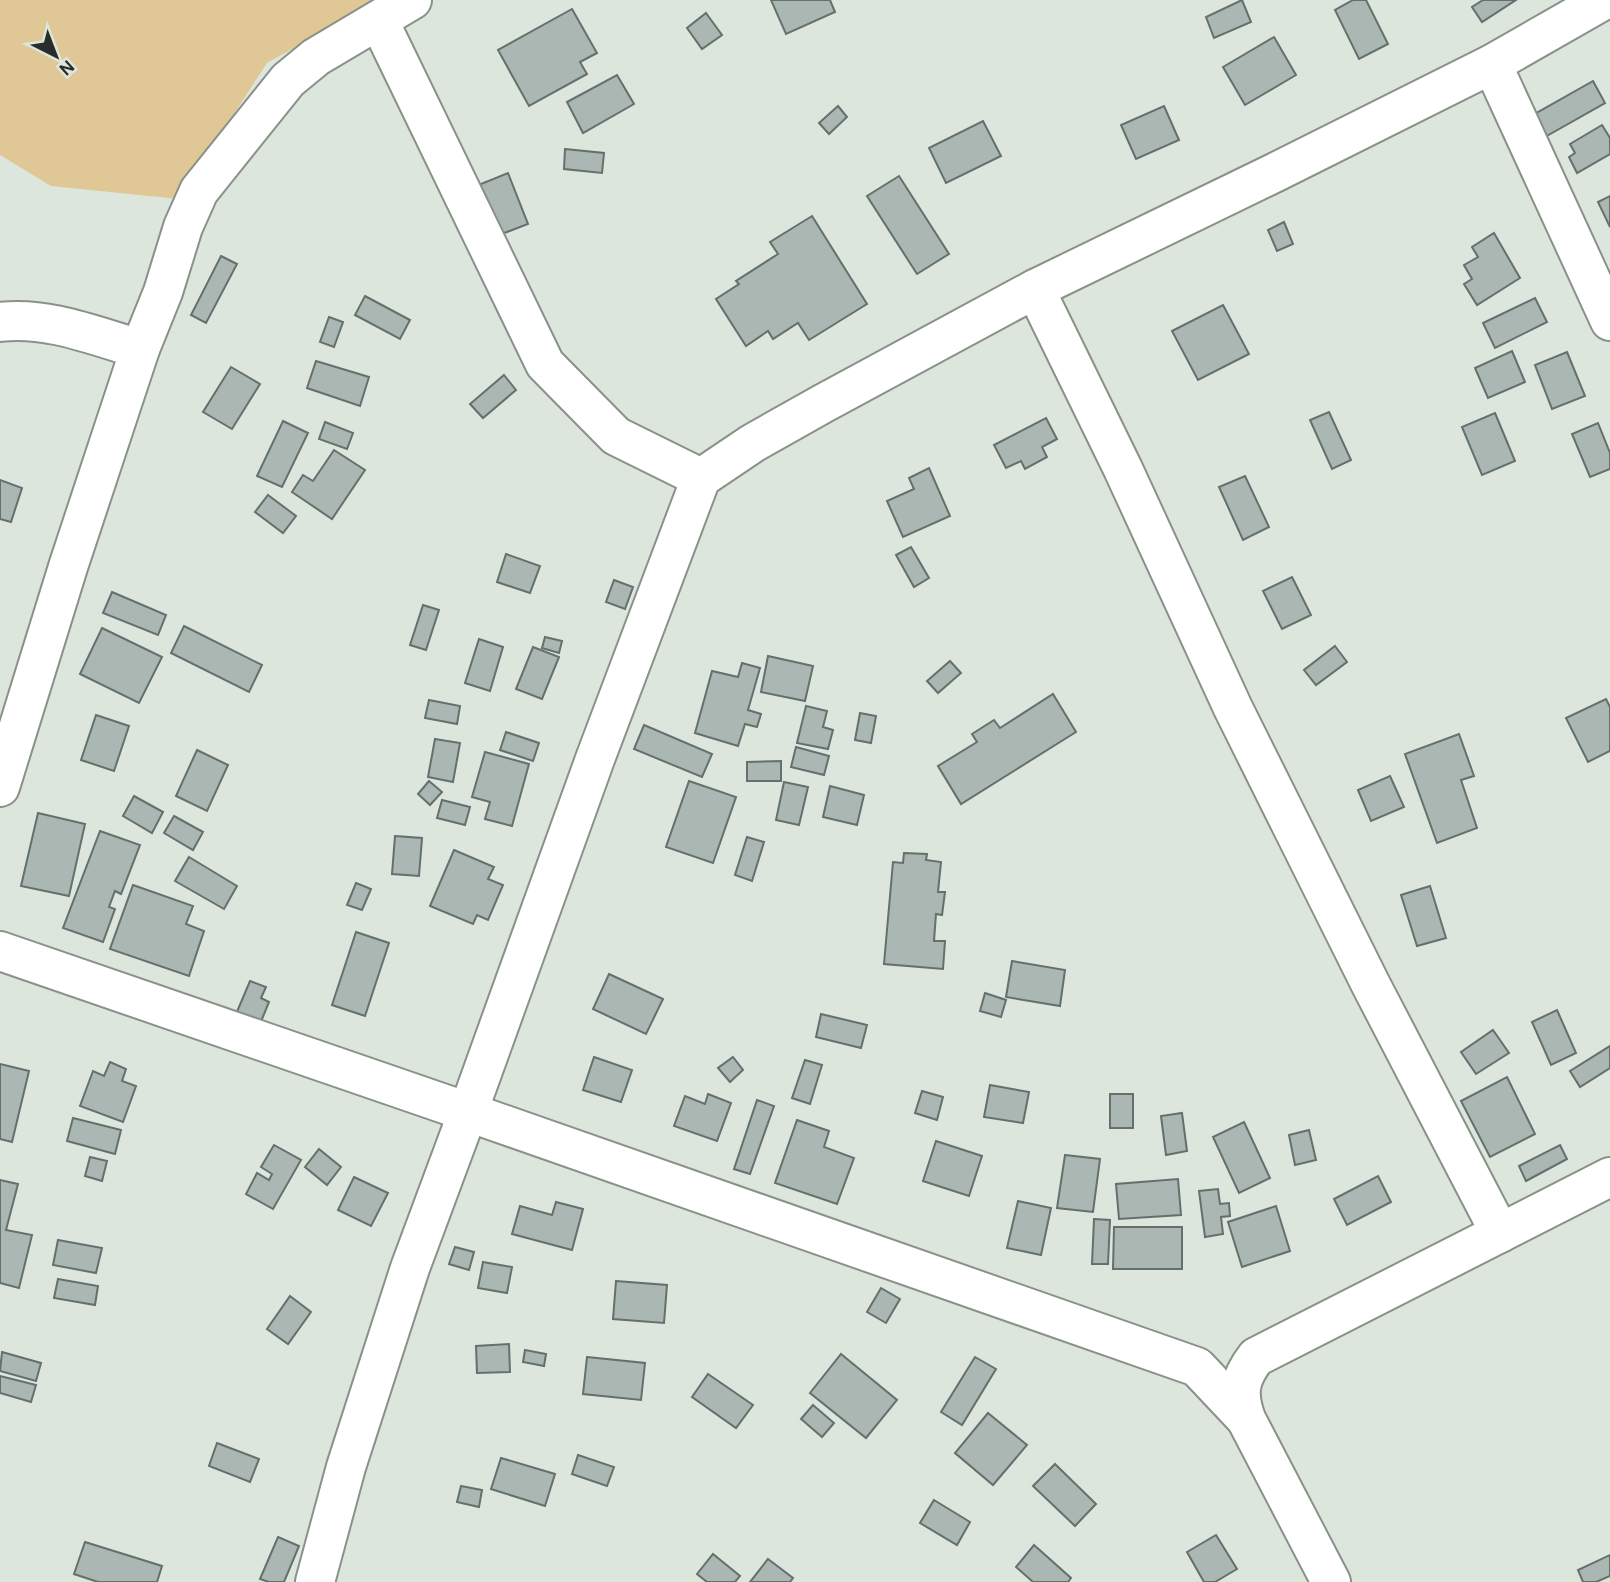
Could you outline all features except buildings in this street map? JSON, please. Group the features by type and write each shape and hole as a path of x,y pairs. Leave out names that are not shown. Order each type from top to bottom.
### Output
{"street":[{"path":"0,787 13,699 68,567 140,349 163,292 183,227 199,191 288,80 316,57 412,0"},
{"path":"315,1582 346,1467 405,1281 595,759 701,478 753,443 1035,289 1492,64 1604,0"},
{"path":"379,21 545,364 616,436 701,478"},
{"path":"1492,64 1610,321"},
{"path":"1035,289 1123,469 1233,708 1371,985 1500,1233"},
{"path":"0,322 19,320 58,326 140,349"},
{"path":"0,951 1197,1367 1245,1419"},
{"path":"1197,1367 1256,1357 1610,1177"},
{"path":"1256,1357 1242,1378 1241,1405 1245,1419 1331,1582"}],"shaded area":[{"path":"0,0 381,0 267,63 179,199 51,186 0,155"}]}
